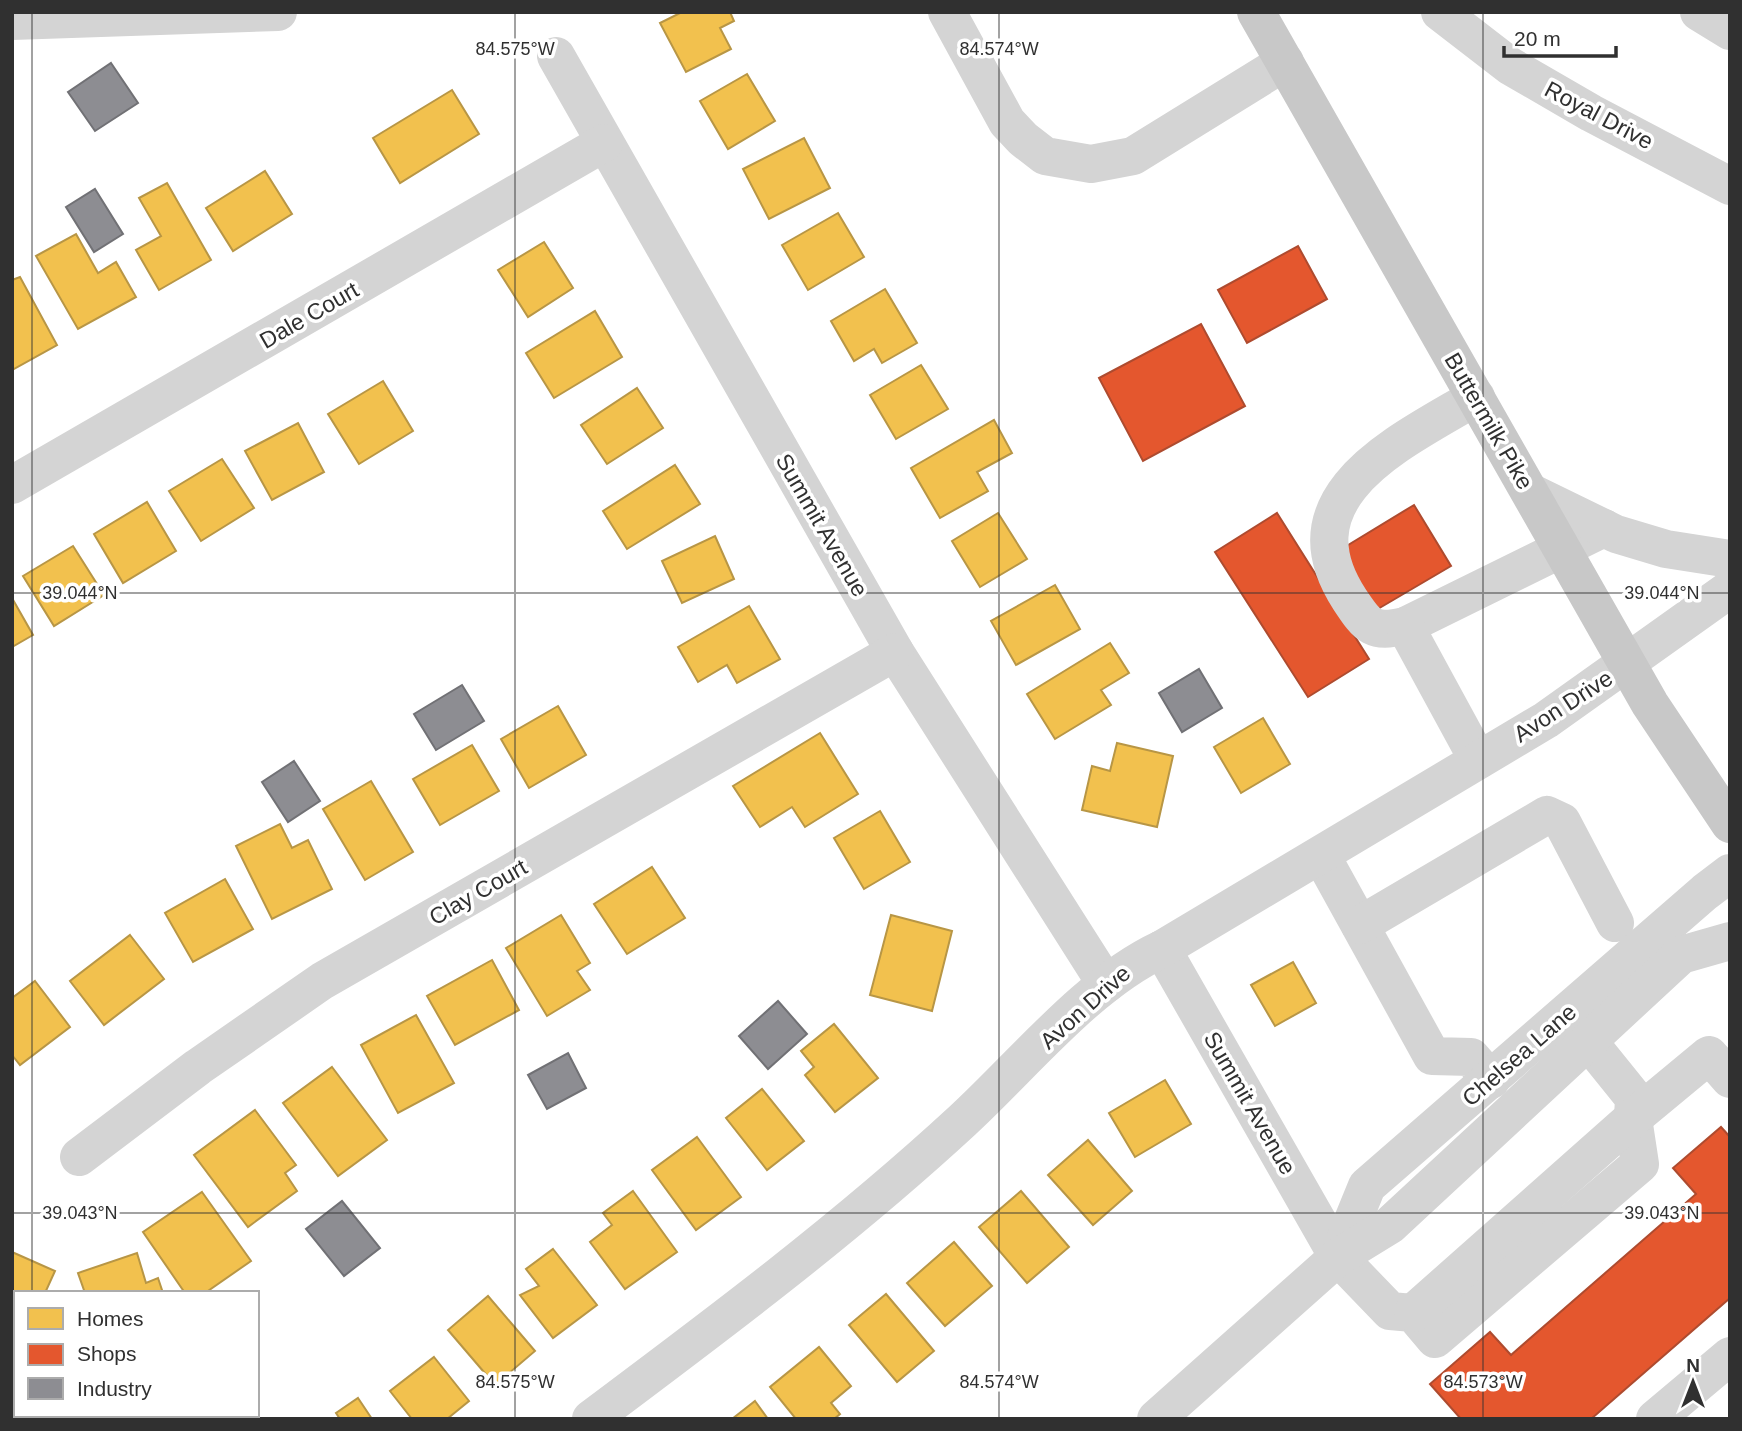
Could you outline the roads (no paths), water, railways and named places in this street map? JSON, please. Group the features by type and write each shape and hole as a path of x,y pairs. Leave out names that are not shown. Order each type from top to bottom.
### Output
{"main road":[{"name":"Buttermilk Pike","path":"1256,12 1650,705 1730,824"}],"street":[{"path":"12,21 278,12"},
{"path":"947,12 1007,122 1023,139 1045,156 1091,164 1133,156 1285,62"},
{"path":"1699,12 1730,31"},
{"name":"Royal Drive","path":"1466,20 1533,80 1730,186"},
{"name":"Summit Avenue","path":"556,56 895,652 1106,984"},
{"name":"Dale Court","path":"12,485 604,142"},
{"path":"1476,397 1382,454 1362,470 1347,489 1336,511 1329,553 1335,577 1366,624 1383,631 1405,626 1604,528"},
{"path":"1530,492 1604,528 1666,549 1730,559"},
{"path":"1627,664 1730,589"},
{"path":"1405,626 1478,760"},
{"name":"Clay Court","path":"79,1157 198,1067 322,981 895,652"},
{"name":"Avon Drive","path":"591,1419 770,1286 962,1122 1106,984 1136,961 1162,949 1546,720 1627,664"},
{"path":"1360,925 1547,816 1562,822 1615,923"},
{"path":"1321,855 1432,1056 1471,1057 1491,1080"},
{"name":"Chelsea Lane","path":"1339,1257 1367,1186 1730,873"},
{"name":"Chelsea Lane","path":"1156,1419 1339,1257 1390,1225 1681,955 1730,941"},
{"name":"Summit Avenue","path":"1162,949 1339,1257 1390,1311 1413,1313 1633,1118"},
{"path":"1588,1041 1634,1098 1633,1118"},
{"path":"1633,1118 1709,1055 1730,1079"},
{"path":"1666,1415 1730,1356"}]}
